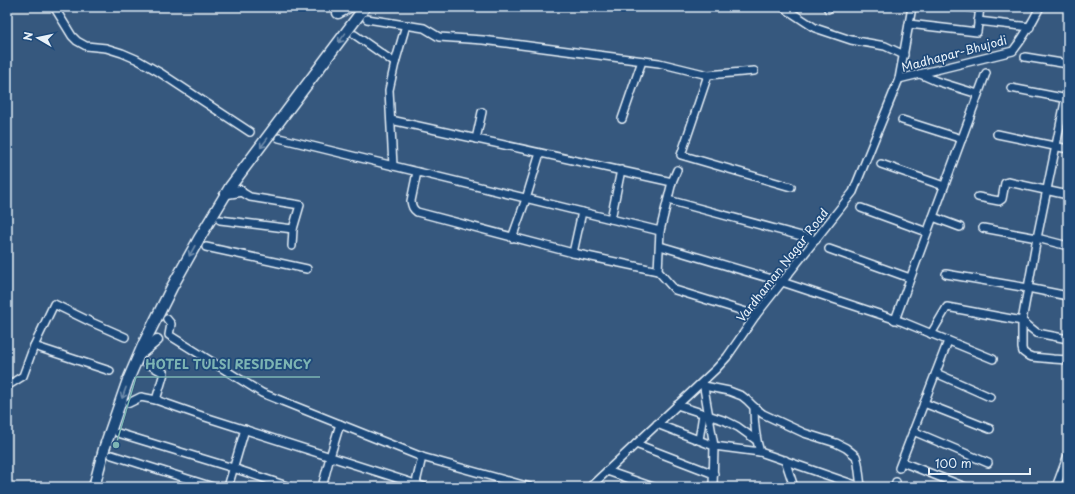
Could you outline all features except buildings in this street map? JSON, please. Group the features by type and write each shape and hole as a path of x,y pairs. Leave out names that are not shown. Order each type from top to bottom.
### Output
{"highway":[{"path":"338,13 349,7"},
{"path":"108,452 128,380 172,287 200,237 227,193 365,7"},
{"path":"354,22 367,19"},
{"path":"227,193 240,191"},
{"path":"139,355 158,340"},
{"path":"94,487 108,452 118,433"}],"street":[{"path":"55,7 72,36 77,41 86,46 117,51 136,59 159,72 250,132"},
{"path":"783,7 815,28 851,40 885,46 904,56"},
{"name":"Vardhaman Nagar Road","path":"590,487 677,405 704,384 727,357 756,315 853,192 899,79 912,7"},
{"path":"909,24 977,32 980,8 967,7"},
{"name":"Madhapar-Bhujodi","path":"899,79 1013,51 1030,27 1040,7"},
{"path":"367,19 424,28 439,37 483,40 659,63 708,74 754,72"},
{"path":"978,21 1030,27"},
{"path":"393,166 390,90 395,63 406,25"},
{"path":"355,35 395,63"},
{"path":"1025,57 1068,64"},
{"path":"622,119 642,61"},
{"path":"895,320 986,73"},
{"path":"708,74 681,155 791,187"},
{"path":"920,74 936,81 978,94"},
{"path":"1068,87 1067,99 1046,190 1022,321 1023,352 1032,357 1068,360"},
{"path":"1011,88 1067,99"},
{"path":"476,139 482,112"},
{"path":"391,120 672,182"},
{"path":"902,120 962,139"},
{"path":"997,134 1068,149"},
{"path":"279,138 660,232"},
{"path":"512,238 540,153"},
{"path":"881,164 944,186"},
{"path":"611,219 621,170"},
{"path":"658,271 660,232 672,182 677,170"},
{"path":"417,172 411,202 414,210 427,215 512,238 658,271 675,290 756,315"},
{"path":"978,197 999,201 1002,199 1005,183 1008,182 1068,195"},
{"path":"240,191 250,196 300,205 293,229 292,246"},
{"path":"668,200 816,240"},
{"path":"861,208 928,232"},
{"path":"573,253 582,212"},
{"path":"933,217 960,227"},
{"path":"220,220 293,229"},
{"path":"984,228 1037,238 1068,246"},
{"path":"206,246 307,269"},
{"path":"660,246 782,282 895,320 994,359"},
{"path":"829,249 910,278"},
{"path":"946,274 1068,296"},
{"path":"7,386 23,376 34,346 54,304 125,337"},
{"path":"931,334 948,307 1022,321 1037,333 1068,339"},
{"path":"167,319 171,324 169,335 262,393 422,457 530,487"},
{"path":"948,341 900,465 965,487"},
{"path":"34,346 110,371"},
{"path":"146,363 164,373 156,400"},
{"path":"936,372 990,397"},
{"path":"657,424 714,446 760,452 861,487 856,456 846,448 775,420 763,414 742,396 704,384 706,414 714,446 714,487"},
{"path":"128,403 142,397 156,400 330,456 415,486 425,487"},
{"path":"924,403 990,429"},
{"path":"677,405 726,421 738,427 756,440"},
{"path":"754,407 754,428 760,452"},
{"path":"699,440 706,414"},
{"path":"322,487 340,424"},
{"path":"228,487 245,429"},
{"path":"913,431 988,463"},
{"path":"118,433 290,487"},
{"path":"636,444 714,474"},
{"path":"108,452 213,487"},
{"path":"1056,487 1068,455"},
{"path":"415,486 422,457"},
{"path":"784,460 794,487"},
{"path":"607,471 653,487"}],"place":[{"name":"HOTEL TULSI RESIDENCY","path":"116,445"}]}
